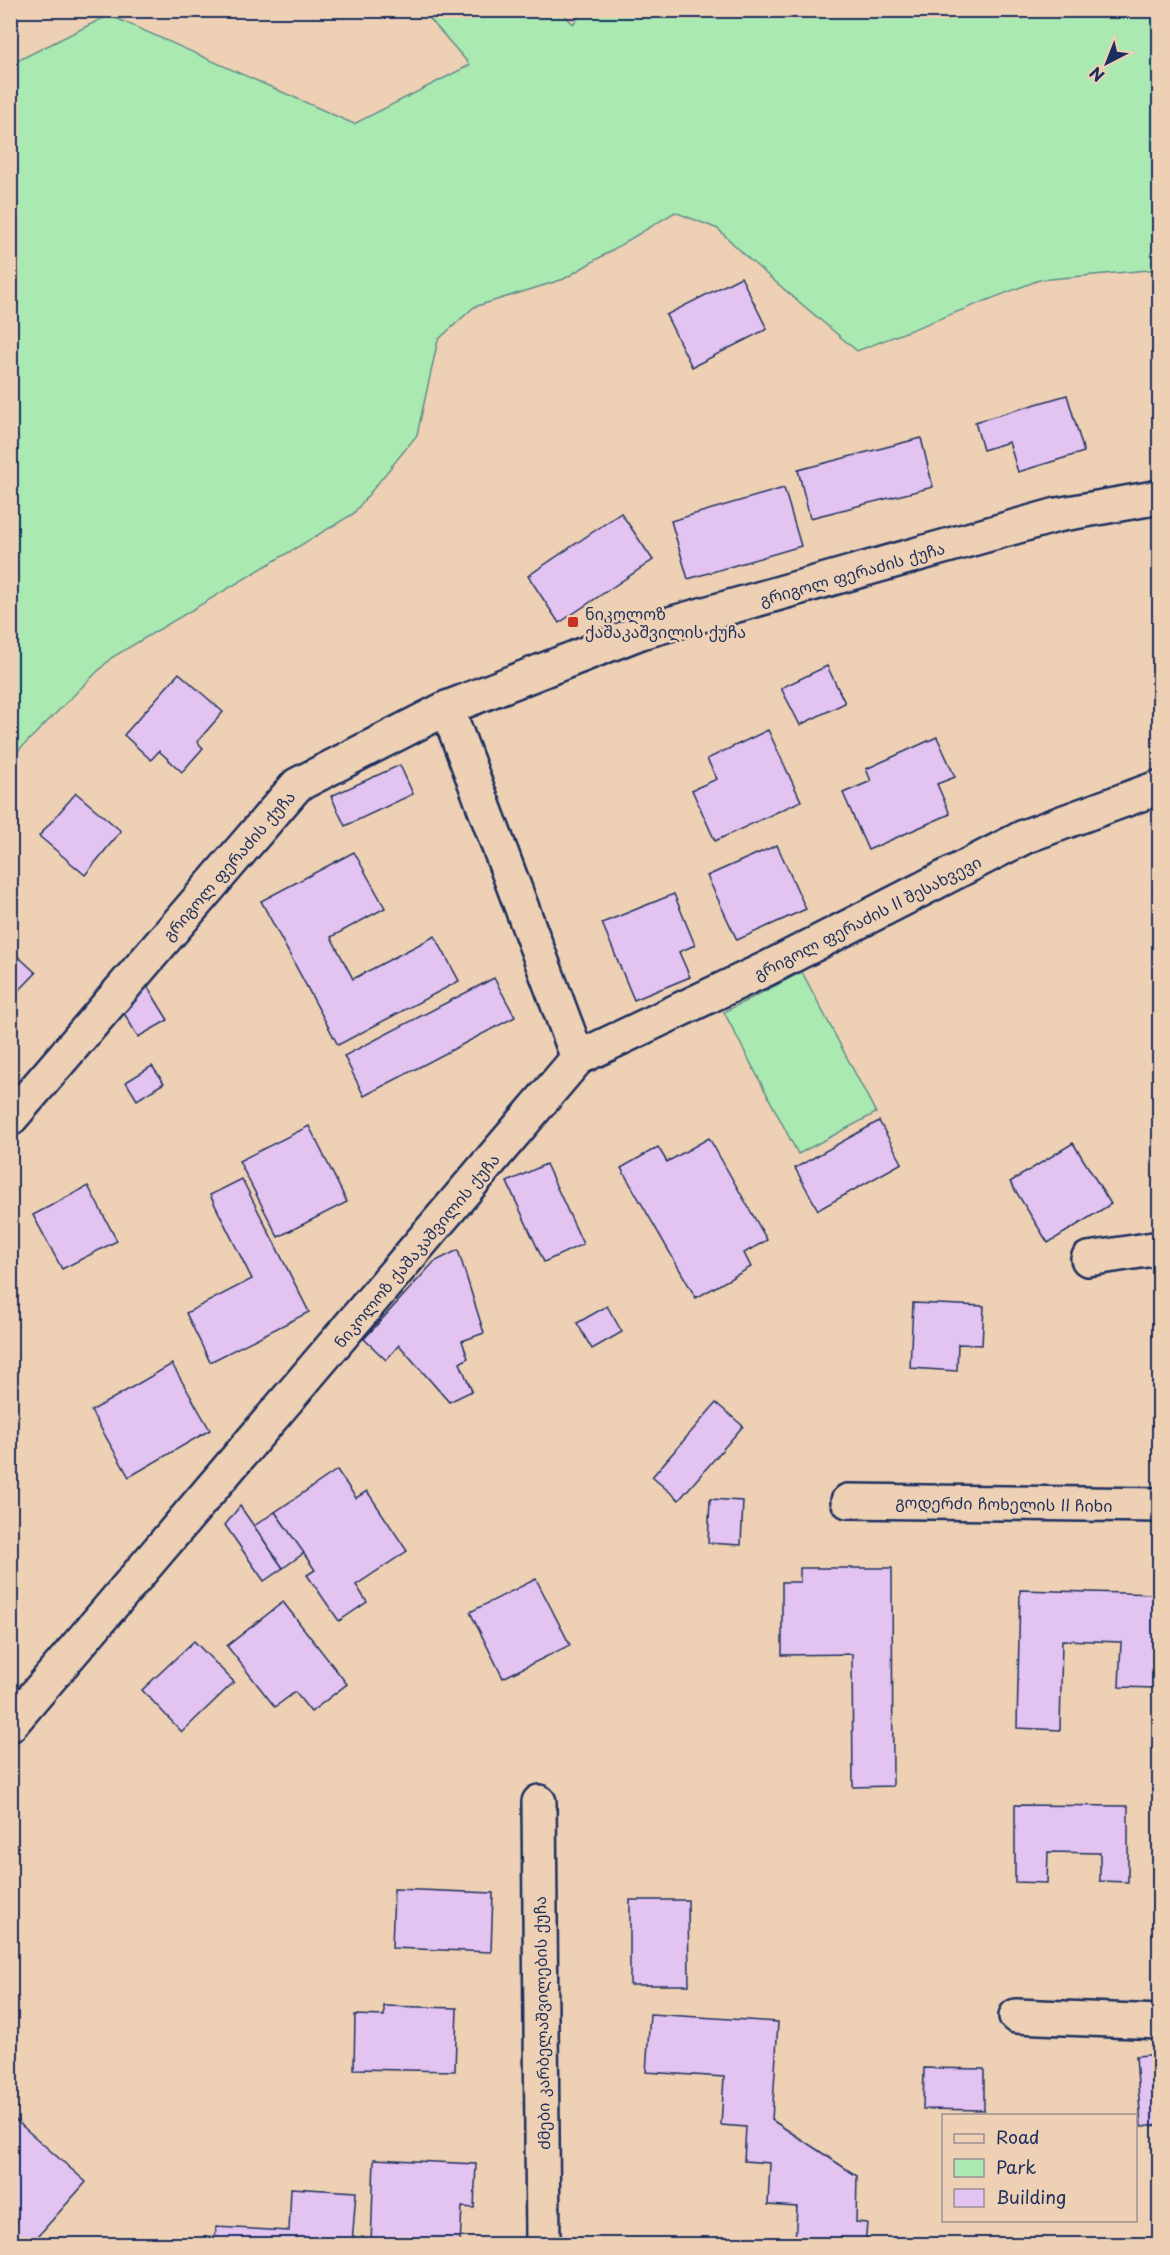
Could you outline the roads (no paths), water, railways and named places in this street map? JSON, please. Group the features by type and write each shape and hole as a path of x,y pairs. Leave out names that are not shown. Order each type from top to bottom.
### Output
{"street":[{"name":"გრიგოლ ფერაძის ქუჩა","path":"10,1119 297,785 447,708 641,632 1056,515 1160,497"},
{"path":"447,708 578,1058"},
{"name":"გრიგოლ ფერაძის II შესახვევი","path":"578,1058 768,968 1026,836 1160,787"},
{"name":"ნიკოლოზ ქაშაკაშვილის ქუჩა","path":"10,1725 578,1058"},
{"path":"1088,1259 1160,1248"},
{"name":"გოდერძი ჩოხელის II ჩიხი","path":"848,1501 1160,1505"},
{"name":"ძმები კარბელაშვილების ქუჩა","path":"539,1802 543,2244"},
{"path":"1016,2016 1160,2022"}],"place":[{"name":"ნიკოლოზ ქაშაკაშვილის ქუჩა","path":"573,622"}]}
